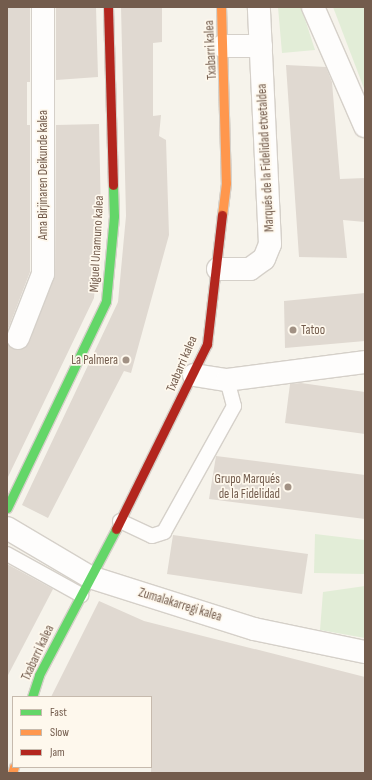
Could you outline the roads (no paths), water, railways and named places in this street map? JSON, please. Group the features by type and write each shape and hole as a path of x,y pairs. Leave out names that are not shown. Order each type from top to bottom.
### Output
{"street":[{"name":"Ama Birjinaren Deikunde kalea","path":"18,338 43,274 43,7"},
{"name":"Miguel Unamuno kalea","path":"7,508 59,406 106,301 114,216 108,7"},
{"name":"Txabarri kalea","path":"32,696 38,675 120,521 194,375 207,344 218,269 226,184 221,7"},
{"name":"Marqués de la Fidelidad etxetaldea","path":"218,269 250,269 264,259 270,244 259,7"},
{"path":"314,7 365,126"},
{"path":"223,46 261,46"},
{"path":"194,375 227,380 365,362"},
{"name":"Zumalakarregi kalea","path":"7,528 85,586 254,628 365,652"}],"lane":[{"path":"120,521 152,536 164,532 234,406 227,380"},
{"path":"7,554 85,586"}],"place":[{"name":"Tatoo","path":"293,330"},
{"name":"La Palmera","path":"126,360"},
{"name":"Grupo Marqués de la Fidelidad","path":"288,487"}]}
